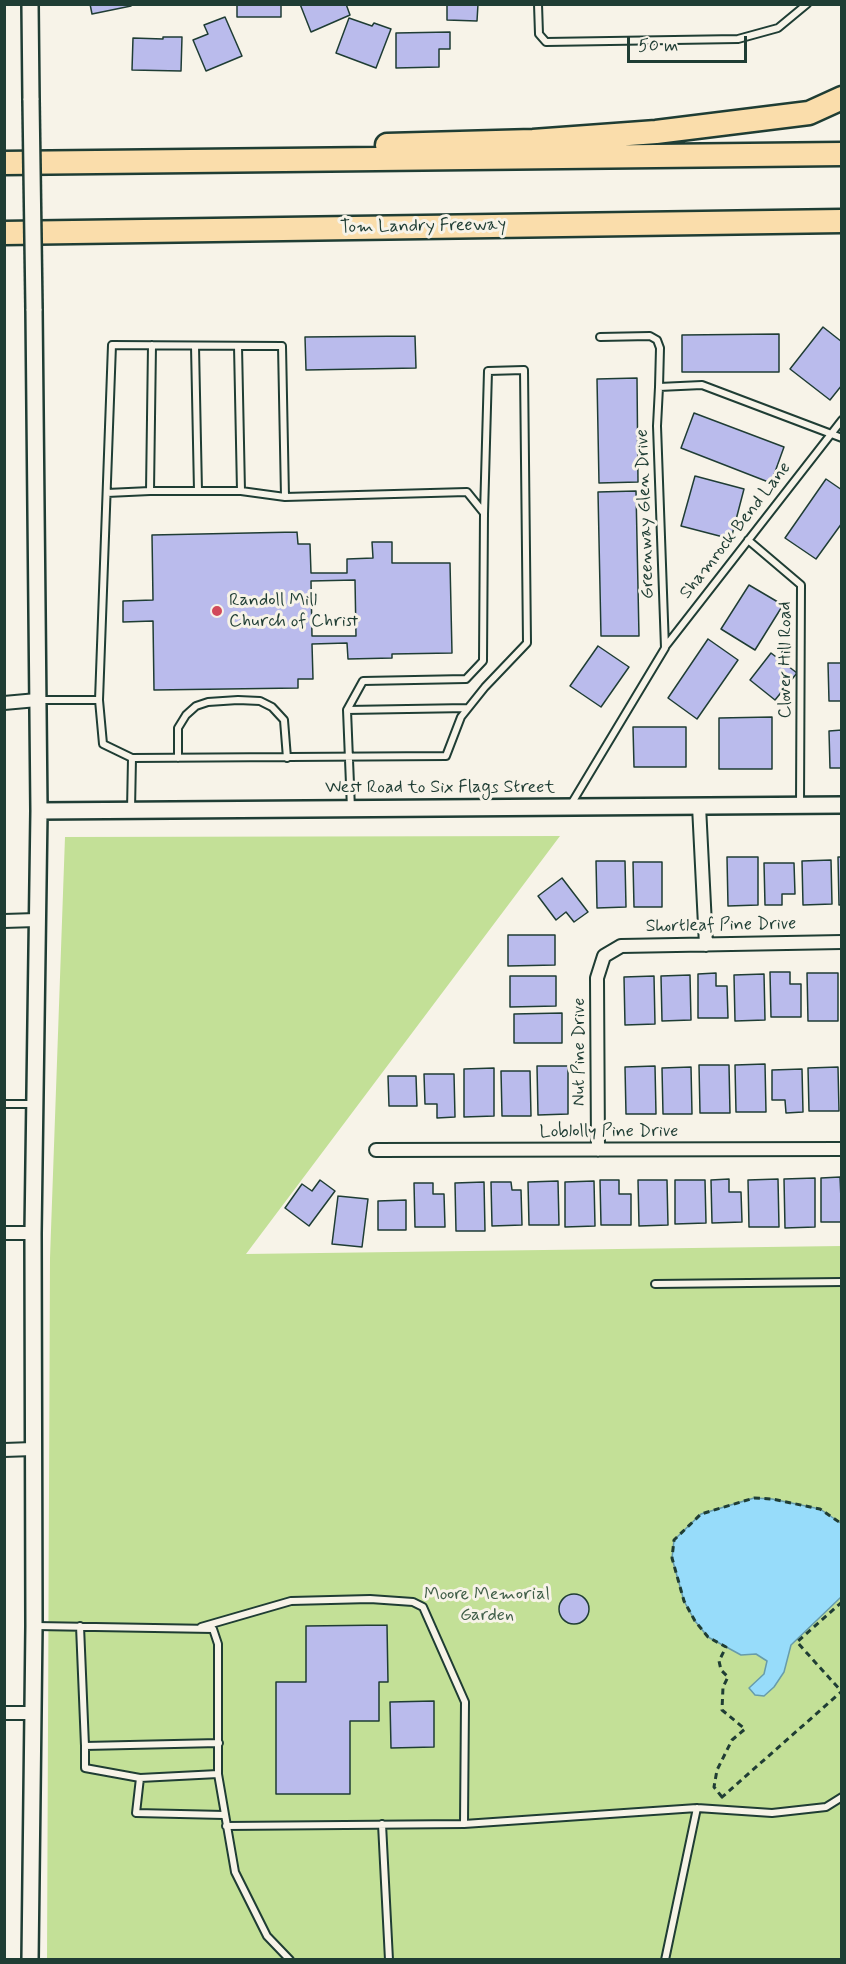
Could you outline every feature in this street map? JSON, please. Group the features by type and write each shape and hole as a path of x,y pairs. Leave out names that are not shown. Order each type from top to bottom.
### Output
{"highway":[{"path":"125,161 656,132 809,113 842,98"},
{"path":"4,163 842,154"},
{"name":"Tom Landry Freeway","path":"4,233 842,221"},
{"path":"762,222 842,228"}],"street":[{"path":"30,4 39,811 34,1104 34,1626 30,1959"},
{"path":"4,703 37,700"},
{"name":"West Road to Six Flags Street","path":"39,811 842,805"},
{"path":"699,806 706,945"},
{"path":"4,921 36,920"},
{"name":"Shortleaf Pine Drive","path":"604,956 621,946 842,942"},
{"name":"Nut Pine Drive","path":"598,1149 597,978 604,956"},
{"name":"Loblolly Pine Drive","path":"376,1150 842,1149"},
{"path":"4,1233 33,1233"},
{"path":"4,1450 33,1449"},
{"path":"4,1713 33,1713"}],"lane":[{"path":"538,4 539,34 546,42 738,39 778,28 807,4"},
{"name":"Greenway Glen Drive","path":"600,337 650,336 657,340 660,348 657,426 665,648"},
{"path":"285,497 282,346 112,345 99,700 103,744 132,758 349,758 446,756 461,717 527,643 524,370 488,371 483,661 466,679 363,681 347,710 349,758 351,809"},
{"path":"150,491 152,345"},
{"path":"195,346 198,491"},
{"path":"238,346 241,491"},
{"path":"659,387 702,386 842,438"},
{"name":"Shamrock Bend Lane","path":"665,648 842,420"},
{"path":"107,493 241,491 285,497 467,492 484,513 484,518"},
{"name":"Clover Hill Road","path":"748,540 801,585 800,805"},
{"path":"570,807 665,648"},
{"path":"37,700 99,700"},
{"path":"178,758 178,728 186,715 196,706 208,702 238,700 261,701 272,707 284,720 287,758"},
{"path":"347,710 468,708"},
{"path":"131,810 132,758"},
{"path":"4,1104 34,1104"},
{"path":"655,1284 842,1282"},
{"path":"197,1628 291,1601 370,1599 413,1602 423,1607 465,1702 464,1824"},
{"path":"34,1626 213,1629 218,1644 218,1774 235,1872 267,1936 290,1959"},
{"path":"80,1626 85,1768 140,1778 218,1774"},
{"path":"85,1746 219,1743"},
{"path":"140,1778 136,1813 224,1815"},
{"path":"226,1826 464,1824 697,1808 772,1814 826,1807 842,1797"},
{"path":"665,1959 697,1808"},
{"path":"382,1824 389,1959"}],"path":[{"path":"722,1797 714,1787 717,1770 732,1740 745,1729 722,1710 723,1687 728,1677 719,1661 726,1647 708,1637 695,1621 684,1601 672,1558 674,1540 701,1515 754,1498 772,1499 820,1509 842,1524"},
{"path":"708,1809 841,1692 797,1642 842,1602"}],"green space":[{"name":"Moore Memorial Garden","path":"560,836 246,1254 841,1246 841,1959 47,1960 50,1258 65,837"}],"water":[{"path":"754,1498 772,1499 820,1509 842,1524 841,1597 791,1645 784,1672 774,1687 764,1696 755,1695 749,1688 764,1674 767,1661 756,1654 741,1655 708,1637 695,1621 684,1601 672,1558 674,1540 701,1514"}],"building":[{"path":"90,4 131,4 131,6 92,14"},
{"path":"237,4 281,4 281,17 237,17"},
{"path":"300,4 346,4 350,15 311,32"},
{"path":"447,4 478,4 477,21 447,20"},
{"path":"225,17 242,56 206,71 193,40 208,34 204,25"},
{"path":"349,18 372,26 374,23 391,29 376,68 336,53"},
{"path":"450,32 450,49 439,49 439,67 396,68 396,33"},
{"path":"163,37 182,37 181,71 132,70 133,38 163,39"},
{"path":"823,327 842,342 842,385 830,400 790,369"},
{"path":"779,334 779,372 682,372 682,335"},
{"path":"415,336 416,368 306,370 305,337"},
{"path":"637,378 638,482 599,483 597,379"},
{"path":"694,413 784,447 771,483 681,448"},
{"path":"695,476 744,489 731,539 681,526"},
{"path":"826,479 842,490 842,523 816,559 785,538"},
{"path":"636,491 639,636 601,636 598,492"},
{"name":"Randoll Mill Church of Christ","path":"297,532 298,544 310,544 311,573 347,573 347,559 373,558 372,542 392,542 392,563 450,563 452,653 392,654 392,658 348,659 347,643 312,644 313,679 298,679 298,688 154,690 153,621 123,622 123,601 153,600 152,535","holes":["355,580 356,636 312,636 311,581"]},
{"path":"749,585 783,605 755,650 721,629"},
{"path":"708,639 738,660 697,719 668,698"},
{"path":"598,646 629,667 601,707 570,686"},
{"path":"771,653 797,673 775,700 750,680"},
{"path":"828,663 842,663 842,701 829,701"},
{"path":"772,717 772,769 719,769 719,718"},
{"path":"633,727 686,727 686,767 634,767"},
{"path":"842,730 842,768 830,768 829,731"},
{"path":"727,857 758,857 758,905 728,906"},
{"path":"838,857 842,857 842,905 839,905"},
{"path":"831,860 832,904 803,905 802,861"},
{"path":"596,861 625,861 626,907 597,908"},
{"path":"633,862 662,862 662,907 634,907"},
{"path":"764,863 794,863 795,894 782,894 782,905 765,905"},
{"path":"562,878 588,912 574,922 566,912 556,920 538,896"},
{"path":"508,935 555,935 555,965 508,966"},
{"path":"770,972 790,972 790,984 801,984 801,1017 771,1017"},
{"path":"716,973 716,986 727,986 728,1018 698,1018 698,974"},
{"path":"807,973 838,973 838,1021 808,1021"},
{"path":"764,974 765,1020 735,1021 734,975"},
{"path":"690,975 691,1020 662,1021 661,976"},
{"path":"510,976 556,976 556,1006 510,1007"},
{"path":"654,976 655,1024 625,1025 624,977"},
{"path":"562,1013 562,1043 514,1043 514,1014"},
{"path":"765,1064 766,1112 736,1112 735,1065"},
{"path":"699,1065 729,1065 730,1113 700,1113"},
{"path":"537,1066 568,1066 568,1114 538,1115"},
{"path":"655,1066 656,1114 626,1114 625,1067"},
{"path":"691,1067 692,1114 663,1114 662,1068"},
{"path":"838,1067 839,1111 809,1111 808,1068"},
{"path":"494,1068 494,1116 464,1117 464,1069"},
{"path":"802,1069 803,1112 786,1113 785,1100 772,1100 772,1070"},
{"path":"501,1071 530,1071 531,1116 502,1116"},
{"path":"424,1074 454,1074 455,1117 437,1118 437,1104 425,1104"},
{"path":"388,1076 416,1076 417,1106 389,1106"},
{"path":"840,1177 842,1222 821,1222 821,1178"},
{"path":"815,1178 815,1227 785,1228 784,1179"},
{"path":"729,1179 729,1192 741,1192 742,1222 712,1223 711,1180"},
{"path":"778,1179 779,1227 749,1227 748,1180"},
{"path":"320,1180 335,1191 309,1226 285,1208 302,1184 312,1191"},
{"path":"600,1180 619,1180 619,1194 631,1194 631,1225 601,1225"},
{"path":"638,1180 667,1180 668,1225 639,1226"},
{"path":"675,1180 705,1180 706,1223 675,1224"},
{"path":"558,1181 559,1225 529,1225 528,1182"},
{"path":"594,1181 595,1226 565,1227 565,1182"},
{"path":"484,1182 485,1231 456,1231 455,1183"},
{"path":"491,1182 511,1182 512,1190 521,1190 522,1225 492,1226"},
{"path":"414,1183 433,1183 433,1194 444,1194 445,1227 415,1227"},
{"path":"338,1196 368,1199 362,1247 332,1244"},
{"path":"406,1200 406,1230 378,1230 378,1201"},
{"path":"574,1594 585,1598 589,1609 585,1620 574,1624 563,1620 559,1609 563,1598"},
{"path":"387,1625 388,1682 379,1682 379,1721 350,1721 350,1794 276,1794 276,1682 306,1682 306,1626"},
{"path":"434,1701 434,1747 391,1748 390,1702"}],"place":[{"name":"Randoll Mill Church of Christ","path":"217,611"}]}
